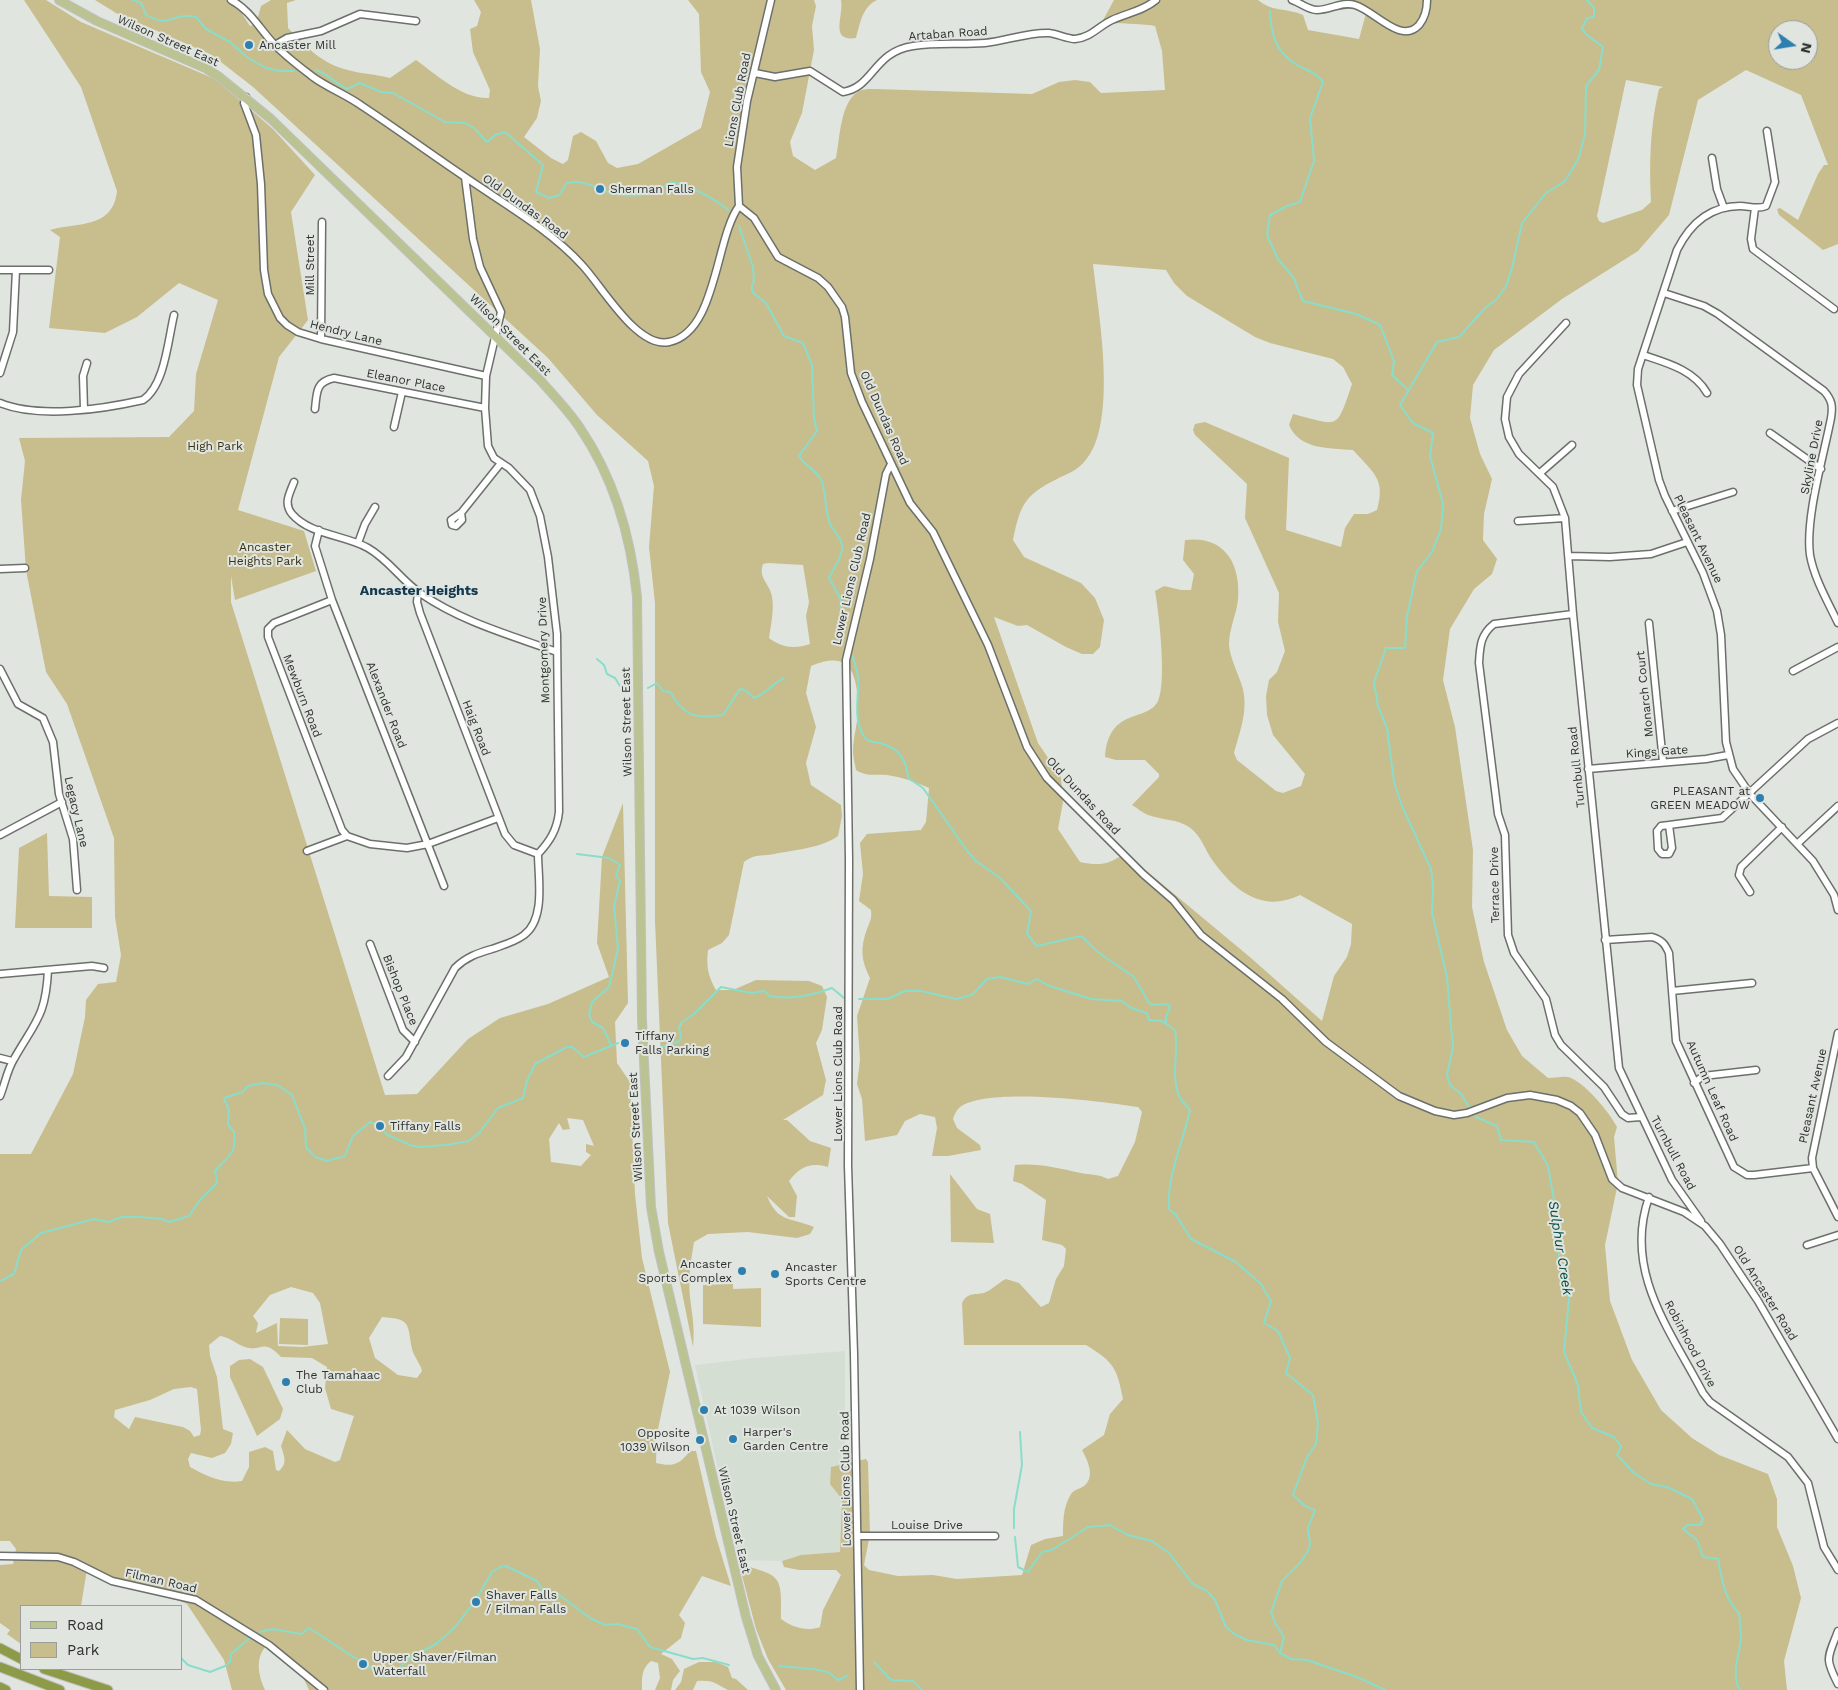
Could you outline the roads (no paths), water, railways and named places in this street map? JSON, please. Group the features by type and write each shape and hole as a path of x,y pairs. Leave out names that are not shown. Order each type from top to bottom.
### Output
{"highway":[{"path":"0,1648 20,1658"},
{"path":"0,1667 60,1690"},
{"path":"47,1670 108,1690"},
{"path":"0,1687 6,1690"}],"main road":[{"name":"Wilson Street East","path":"60,0 97,22 205,68 246,98 278,125 541,381 580,428 610,486 622,514 631,553 637,597 642,1020 651,1207 658,1252 746,1617 758,1656 776,1690"}],"street":[{"name":"Old Dundas Road","path":"232,0 248,12 275,45 316,79 360,104 560,245 583,265 638,331 647,338 659,343 670,342 680,337 698,320 708,297 736,211 754,218 778,257 818,278 836,297 845,317 851,373 910,504 933,532 988,645 1028,747 1047,778 1142,874 1173,900 1201,935 1282,999 1326,1042 1408,1101 1446,1114 1467,1112 1482,1107"},
{"name":"Lions Club Road","path":"736,211 737,167 747,101 755,73 770,0"},
{"name":"Artaban Road","path":"755,73 775,77 810,71 819,75 833,88 843,92 853,90 862,84 882,59 896,50 932,44 984,43 1048,33 1074,39 1091,34 1110,20 1148,7 1156,0"},
{"path":"1292,0 1317,10 1347,4 1355,5 1403,33 1414,31 1422,22 1427,0"},
{"path":"275,45 287,38 321,31 360,14 416,20"},
{"name":"Hendry Lane","path":"246,98 244,103 256,135 261,184 264,270 268,294 280,318 298,332 321,339 486,376"},
{"path":"1767,131 1775,182 1766,206 1758,209 1751,240 1753,249 1834,309"},
{"path":"1712,158 1717,189 1724,208"},
{"name":"Montgomery Drive","path":"465,177 473,239 478,258 501,312 486,376 485,408 488,446 494,458 521,479 530,490 536,502 548,557 556,611 560,812 552,838 538,854"},
{"name":"Pleasant Avenue","path":"1758,209 1724,208 1706,214 1685,234 1677,250 1638,369 1637,385 1653,459 1665,496 1704,573 1718,611 1728,755 1732,769 1750,794 1823,874 1834,895 1838,910"},
{"name":"Mill Street","path":"321,339 322,222"},
{"path":"0,270 49,270"},
{"path":"0,373 13,332 16,270"},
{"name":"Skyline Drive","path":"1664,293 1704,306 1718,314 1824,391 1830,398 1833,406 1810,520 1810,556 1822,590 1838,623"},
{"path":"0,403 22,410 84,409 140,401 151,394 158,382 174,315"},
{"name":"Turnbull Road","path":"1566,323 1519,374 1507,397 1505,419 1509,437 1519,454 1553,487 1566,518 1573,614 1619,1068 1672,1180 1705,1226"},
{"path":"1643,355 1688,373 1701,382 1707,393"},
{"path":"84,409 83,376 86,363"},
{"name":"Eleanor Place","path":"314,410 317,393 322,381 334,378 485,408"},
{"path":"394,427 402,392"},
{"path":"1770,433 1821,469"},
{"path":"1540,473 1572,445"},
{"path":"461,513 500,463"},
{"name":"Lower Lions Club Road","path":"860,1690 858,1536 848,1166 849,860 846,660 870,559 886,474 892,464"},
{"path":"294,482 287,500 289,510 304,524 358,543 377,553 418,592 464,619 557,652"},
{"path":"1672,511 1733,492"},
{"path":"358,543 375,507"},
{"path":"1518,521 1566,518"},
{"name":"Alexander Road","path":"319,530 316,546 332,600 444,886"},
{"path":"1569,556 1634,556 1651,554 1687,542"},
{"path":"0,569 25,568"},
{"name":"Haig Road","path":"418,592 417,602 420,613 505,834 514,845 538,854"},
{"name":"Mewburn Road","path":"332,600 274,623 268,629 268,637 342,830 347,836"},
{"name":"Terrace Drive","path":"1573,614 1494,624 1484,631 1480,644 1480,663 1498,814 1505,836 1508,935 1514,953 1546,999 1555,1035 1561,1045 1604,1087 1622,1114 1628,1118 1641,1117"},
{"name":"Monarch Court","path":"1649,623 1663,762"},
{"path":"1794,671 1838,648"},
{"name":"Legacy Lane","path":"0,669 18,704 43,718 56,754 56,772 62,802 73,839 77,890"},
{"path":"1670,825 1716,821 1728,814 1808,739 1838,723"},
{"name":"Kings Gate","path":"1588,769 1706,759 1728,755"},
{"path":"0,835 32,820 62,802"},
{"path":"1797,844 1838,806"},
{"path":"307,851 347,836 354,840 388,847 407,848 428,844 498,818"},
{"path":"1750,892 1739,875 1741,867 1782,827"},
{"path":"388,1076 406,1057 444,985 463,960 517,940 533,926 538,901 538,854"},
{"name":"Autumn Leaf Road","path":"1605,940 1652,937 1660,939 1669,953 1676,1041 1734,1167 1739,1171 1754,1175 1813,1168"},
{"name":"Bishop Place","path":"370,944 404,1030 415,1042"},
{"path":"0,974 92,966 104,968"},
{"path":"0,1096 12,1061 41,1015 45,1000 48,970"},
{"path":"1672,990 1752,983"},
{"name":"Pleasant Avenue","path":"1838,1034 1813,1147 1813,1168 1838,1217"},
{"path":"0,1058 12,1061"},
{"path":"1694,1083 1704,1076 1756,1070"},
{"name":"Old Ancaster Road","path":"1482,1107 1507,1098 1530,1094 1549,1097 1570,1106 1588,1123 1612,1179 1622,1188 1672,1205 1705,1226 1739,1270 1838,1439"},
{"name":"Robinhood Drive","path":"1648,1197 1641,1224 1642,1264 1649,1290 1658,1310 1703,1393 1710,1402 1788,1457 1798,1468 1808,1483 1824,1548 1838,1570"},
{"path":"1807,1245 1838,1235"},
{"name":"Louise Drive","path":"858,1536 995,1536"},
{"name":"Filman Road","path":"0,1556 58,1557 74,1562 112,1581 196,1600 269,1645 324,1690"},
{"path":"1838,1631 1829,1651 1828,1662 1838,1684"}],"waterway":[{"path":"133,0 141,3 146,15 161,21 188,16 196,17 206,29 230,42 248,58 266,68 294,71"},
{"path":"1471,1110 1461,1094 1450,1085 1447,1075 1453,1047 1447,977 1432,913 1433,887 1431,869 1402,806 1394,782 1387,728 1378,706 1374,682 1386,648 1405,648 1407,616 1417,571 1432,552 1441,529 1443,504 1430,456 1433,433 1413,423 1400,405 1437,342 1459,337 1485,308 1497,299 1506,286 1512,268 1522,223 1546,193 1564,182 1579,157 1585,134 1586,86 1599,70 1603,47 1589,37 1582,29 1587,18 1594,17 1594,8 1587,0"},
{"path":"1270,11 1273,35 1279,48 1290,60 1314,73 1323,82 1310,118 1314,161 1300,202 1270,215 1267,235 1278,259 1293,277 1303,301 1356,314 1380,325 1394,361 1392,375 1408,390"},
{"path":"316,70 347,89 360,83 381,92 393,93 445,122 465,123 474,128 487,142 495,135 505,132 543,165 536,192 549,198 559,195 567,183 572,182 584,183 609,192 628,195 645,194 671,182 701,193 728,210"},
{"path":"739,226 753,267 754,281 752,292 766,303 784,336 803,343 812,365 814,418 817,431 799,456 818,475 822,482 829,521 841,543 840,557 829,578 840,598 844,627"},
{"path":"853,656 858,676 858,721 863,735 869,741 889,746 902,757 908,778 923,788 968,852 976,861 1000,878 1031,911 1027,934 1037,946 1081,936 1099,953 1134,977 1149,1003 1154,1005 1168,1004 1170,1008 1166,1016 1166,1024 1175,1030 1177,1090 1181,1100 1190,1110 1170,1183 1169,1209 1176,1215 1191,1239 1236,1262 1261,1284 1271,1301 1264,1323 1278,1331 1290,1358 1286,1373 1313,1395 1318,1423 1316,1444 1306,1459 1293,1495 1305,1506 1315,1510 1308,1528 1310,1544 1300,1563 1282,1581 1271,1613 1284,1637 1280,1653"},
{"path":"597,659 604,665 607,674 615,678 620,686 631,687"},
{"path":"648,688 657,683 663,691 670,692 686,711 705,717 723,715 740,689 745,690 754,698 763,694 784,678"},
{"path":"577,854 609,858 620,865 616,875 620,881 614,906 618,948 609,987 592,1002 589,1015 592,1022 603,1028 611,1045"},
{"path":"859,999 888,999 905,991 921,991 956,999 972,995 987,979 1000,977 1028,984 1037,979 1047,985 1091,999 1122,1001 1131,1008 1147,1013 1149,1020 1162,1021 1166,1024"},
{"path":"661,1047 678,1042 681,1038 679,1028 682,1022 694,1014 721,987 751,993 765,991 769,996 785,998 809,995 832,988 844,998"},
{"path":"0,1281 14,1274 21,1250 41,1233 94,1219 108,1222 122,1217 139,1217 162,1219 169,1222 189,1216 200,1200 217,1183 215,1171 233,1150 234,1132 228,1125 229,1110 224,1098 243,1092 248,1086 263,1083 277,1085 292,1095 305,1128 306,1147 315,1157 327,1161 345,1156 353,1136 370,1122 380,1126 386,1134 419,1147 469,1141 480,1132 498,1108 523,1098 527,1081 535,1064 567,1047 572,1047 584,1057 618,1043"},
{"name":"Sulphur Creek","path":"1474,1114 1476,1117 1497,1126 1501,1140 1534,1142 1548,1166 1554,1200 1557,1246 1569,1299 1564,1352 1578,1385 1581,1412 1592,1428 1614,1437 1621,1446 1617,1455 1634,1473 1651,1484 1667,1487 1692,1499 1703,1519 1700,1525 1687,1525 1683,1529 1697,1540 1703,1557 1718,1559 1727,1595 1739,1613 1741,1638 1736,1678 1740,1690"},
{"path":"1014,1528 1014,1509 1022,1465 1020,1432"},
{"path":"1015,1537 1018,1567 1028,1572 1042,1552 1052,1550 1088,1527 1110,1525 1128,1535 1152,1541 1169,1553 1193,1584 1207,1591 1215,1600 1226,1627 1236,1635 1247,1640 1274,1645 1280,1653 1291,1659 1307,1660 1357,1677 1385,1690"},
{"path":"260,1632 272,1629 301,1634 309,1628 362,1661 382,1677 396,1671 411,1657 436,1644 455,1627 475,1601 492,1572 506,1566 537,1581 547,1594 558,1594 590,1618 605,1625 617,1624 637,1629 650,1647 693,1659 703,1658 729,1665"},
{"path":"182,1659 188,1665 210,1672 230,1662 231,1654 251,1637"},
{"path":"874,1662 891,1680 913,1681 922,1690"},
{"path":"779,1666 828,1672 838,1680 847,1676"}],"place":[{"name":"Ancaster Mill","path":"249,45"},
{"name":"Sherman Falls","path":"600,189"},
{"name":"PLEASANT at GREEN MEADOW","path":"1760,798"},
{"name":"Tiffany Falls Parking","path":"625,1043"},
{"name":"Tiffany Falls","path":"380,1126"},
{"name":"Ancaster Sports Complex","path":"742,1271"},
{"name":"Ancaster Sports Centre","path":"775,1274"},
{"name":"The Tamahaac Club","path":"286,1382"},
{"name":"At 1039 Wilson","path":"704,1410"},
{"name":"Harper's Garden Centre","path":"733,1439"},
{"name":"Opposite 1039 Wilson","path":"700,1440"},
{"name":"Shaver Falls / Filman Falls","path":"476,1602"},
{"name":"Upper Shaver/Filman Waterfall","path":"363,1664"}],"district":[{"name":"Ancaster Heights","path":"419,591"}],"park label":[{"name":"High Park","path":"215,446"},
{"name":"Ancaster Heights Park","path":"265,554"}]}
